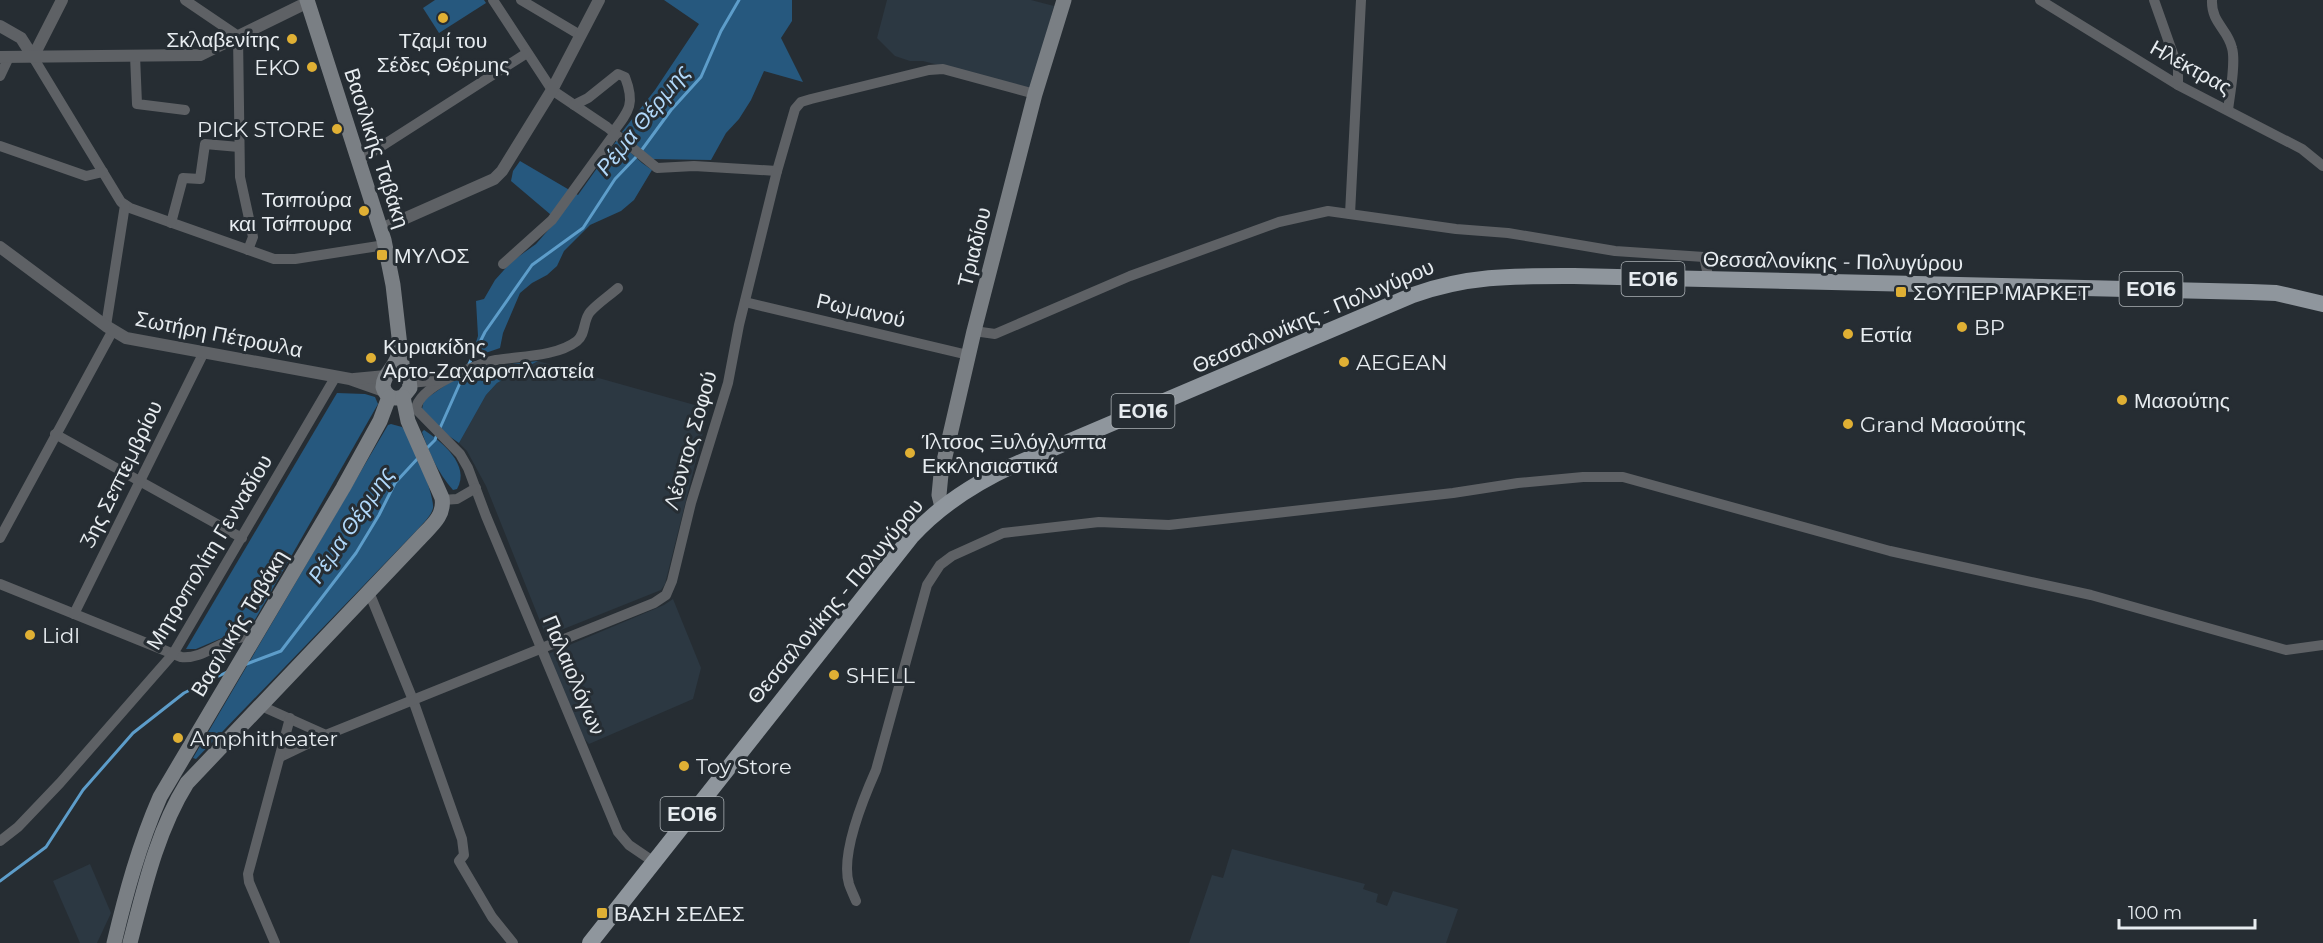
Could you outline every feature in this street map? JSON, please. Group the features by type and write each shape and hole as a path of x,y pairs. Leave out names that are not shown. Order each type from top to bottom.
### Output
{"main road":[{"name":"Τριαδίου","path":"942,507 939,495 941,474 968,355 1035,94 1064,0"},
{"name":"Βασιλικής Ταβάκη","path":"130,943 169,780 252,644 372,436 395,384 399,346 385,245 308,1"},
{"name":"Θεσσαλονίκης - Πολυγύρου","path":"590,943 911,537 942,507 977,484 1014,465 1438,286 1499,276 1574,276 2259,292 2276,293 2323,304"},
{"name":"Βασιλικής Ταβάκη","path":"114,943 130,877 162,813 259,705 437,520 442,510 443,500 408,421 395,384"}],"street":[{"path":"33,57 62,0"},
{"path":"185,0 238,36"},
{"path":"494,0 552,90 614,132 647,162 657,168 694,165 777,171"},
{"path":"521,0 580,35"},
{"path":"381,229 494,179 506,165 552,90 599,0"},
{"path":"1350,214 1361,0"},
{"name":"Ηλέκτρας","path":"2040,0 2178,85 2302,149 2323,166"},
{"path":"2154,0 2178,68 2178,85"},
{"path":"2212,0 2211,9 2217,24 2232,48 2228,110"},
{"path":"0,76 4,57 200,55 308,1"},
{"path":"0,26 21,38 125,206 274,259 295,260 385,245"},
{"path":"238,36 240,180 253,237 248,250"},
{"path":"360,160 527,53"},
{"path":"135,55 137,104 185,110"},
{"name":"Λέοντος Σοφού","path":"280,757 326,735 654,603 666,595 672,581 692,503 728,383 777,171 795,109 801,102 928,70 943,69 1035,94"},
{"path":"503,264 552,219 614,132 630,107 631,96 625,77 618,74 588,98 574,105"},
{"path":"171,223 183,178 200,179 206,144 239,147"},
{"path":"0,146 86,176 103,172"},
{"path":"0,538 109,328 125,206"},
{"path":"974,331 996,334 1130,276 1279,222 1328,211 1456,229 1508,233 1616,251 1704,257 1710,280"},
{"name":"Σωτήρη Πέτρουλα","path":"0,247 109,328 132,340 350,379 395,384"},
{"path":"395,384 447,380 495,360 548,353 578,341 585,329 588,314 618,288"},
{"name":"Ρωμανού","path":"745,302 968,355"},
{"name":"3ης Σεπτεμβρίου","path":"74,614 204,352"},
{"name":"Μητροπολίτη Γενναδίου","path":"0,841 18,827 60,783 173,654 336,376"},
{"name":"Παλαιολόγων","path":"447,380 427,390 419,398 416,409 432,428 460,454 468,468 618,832 629,845 654,862"},
{"path":"55,434 242,538"},
{"path":"856,901 848,882 847,861 863,799 876,770 927,585 940,565 952,556 1003,533 1099,522 1169,525 1453,493 1518,483 1583,477 1623,477 1890,551 2091,595 2286,650 2323,645"},
{"path":"443,500 457,499 476,488"},
{"path":"0,584 173,654 192,656 238,638 252,644"},
{"path":"369,592 413,700 462,839 464,855 459,861 492,917 513,943"},
{"path":"259,705 326,735"},
{"path":"275,943 249,882 248,874 290,718"}],"shaded area":[{"path":"435,0 484,0 486,3 439,33 423,8"},
{"path":"664,0 792,0 792,21 781,38 803,82 764,71 751,100 739,119 726,133 711,160 650,159 622,132 655,90 699,24"},
{"path":"887,0 1031,0 1054,6 1031,89 895,56 877,38"},
{"path":"617,140 652,170 634,200 621,211 590,225 564,251 557,266 520,293 503,333 500,348 471,358 478,336 476,301 484,299 495,280 511,262 536,244 557,220 511,181 513,171 520,161 578,195"},
{"path":"538,361 709,409 665,584 661,590 546,636 486,486 467,451 459,443 486,395 497,383"},
{"path":"538,361 497,383 486,395 459,443 439,429 422,409 424,400 450,382 512,364"},
{"path":"337,393 365,394 375,397 378,404 256,618 250,626 196,649 186,649"},
{"path":"388,425 402,427 416,453 433,501 431,514 196,759 193,758"},
{"path":"424,430 446,447 457,463 460,480 457,489 453,490 438,470 422,432"},
{"path":"673,599 701,668 693,699 589,744 580,733 548,654 664,605"},
{"path":"1232,849 1365,884 1363,889 1378,894 1376,902 1387,906 1393,891 1458,909 1446,943 1189,943 1212,875 1223,878"},
{"path":"90,864 111,913 97,943 80,943 53,881"}],"waterway":[{"name":"Ρέμα Θέρμης","path":"641,151 671,110 701,77 721,31 739,0"},
{"name":"Ρέμα Θέρμης","path":"468,366 485,332 532,265 583,228 615,179 637,156"},
{"name":"Ρέμα Θέρμης","path":"440,428 464,374"},
{"name":"Ρέμα Θέρμης","path":"425,450 435,440 437,434"},
{"name":"Ρέμα Θέρμης","path":"244,665 281,651 356,553 395,483 419,457"},
{"name":"Ρέμα Θέρμης","path":"0,881 46,847 83,790 133,733 184,693 227,672"}],"place":[{"name":"Τζαμί του Σέδες Θέρμης","path":"443,18"},
{"name":"Σκλαβενίτης","path":"292,39"},
{"name":"EKO","path":"312,67"},
{"name":"PICK STORE","path":"337,129"},
{"name":"Τσιπούρα και Τσίπουρα","path":"364,211"},
{"name":"ΜΥΛΟΣ","path":"382,255"},
{"name":"ΣΟΥΠΕΡ ΜΑΡΚΕΤ","path":"1901,292"},
{"name":"BP","path":"1962,327"},
{"name":"Εστία","path":"1848,334"},
{"name":"Κυριακίδης Αρτο-Ζαχαροπλαστεία","path":"371,358"},
{"name":"AEGEAN","path":"1344,362"},
{"name":"Μασούτης","path":"2122,400"},
{"name":"Grand Μασούτης","path":"1848,424"},
{"name":"Ίλτσος Ξυλόγλυπτα Εκκλησιαστικά","path":"910,453"},
{"name":"Lidl","path":"30,635"},
{"name":"SHELL","path":"834,675"},
{"name":"Amphitheater","path":"178,738"},
{"name":"Toy Store","path":"684,766"},
{"name":"ΒΑΣΗ ΣΕΔΕΣ","path":"602,913"}]}
